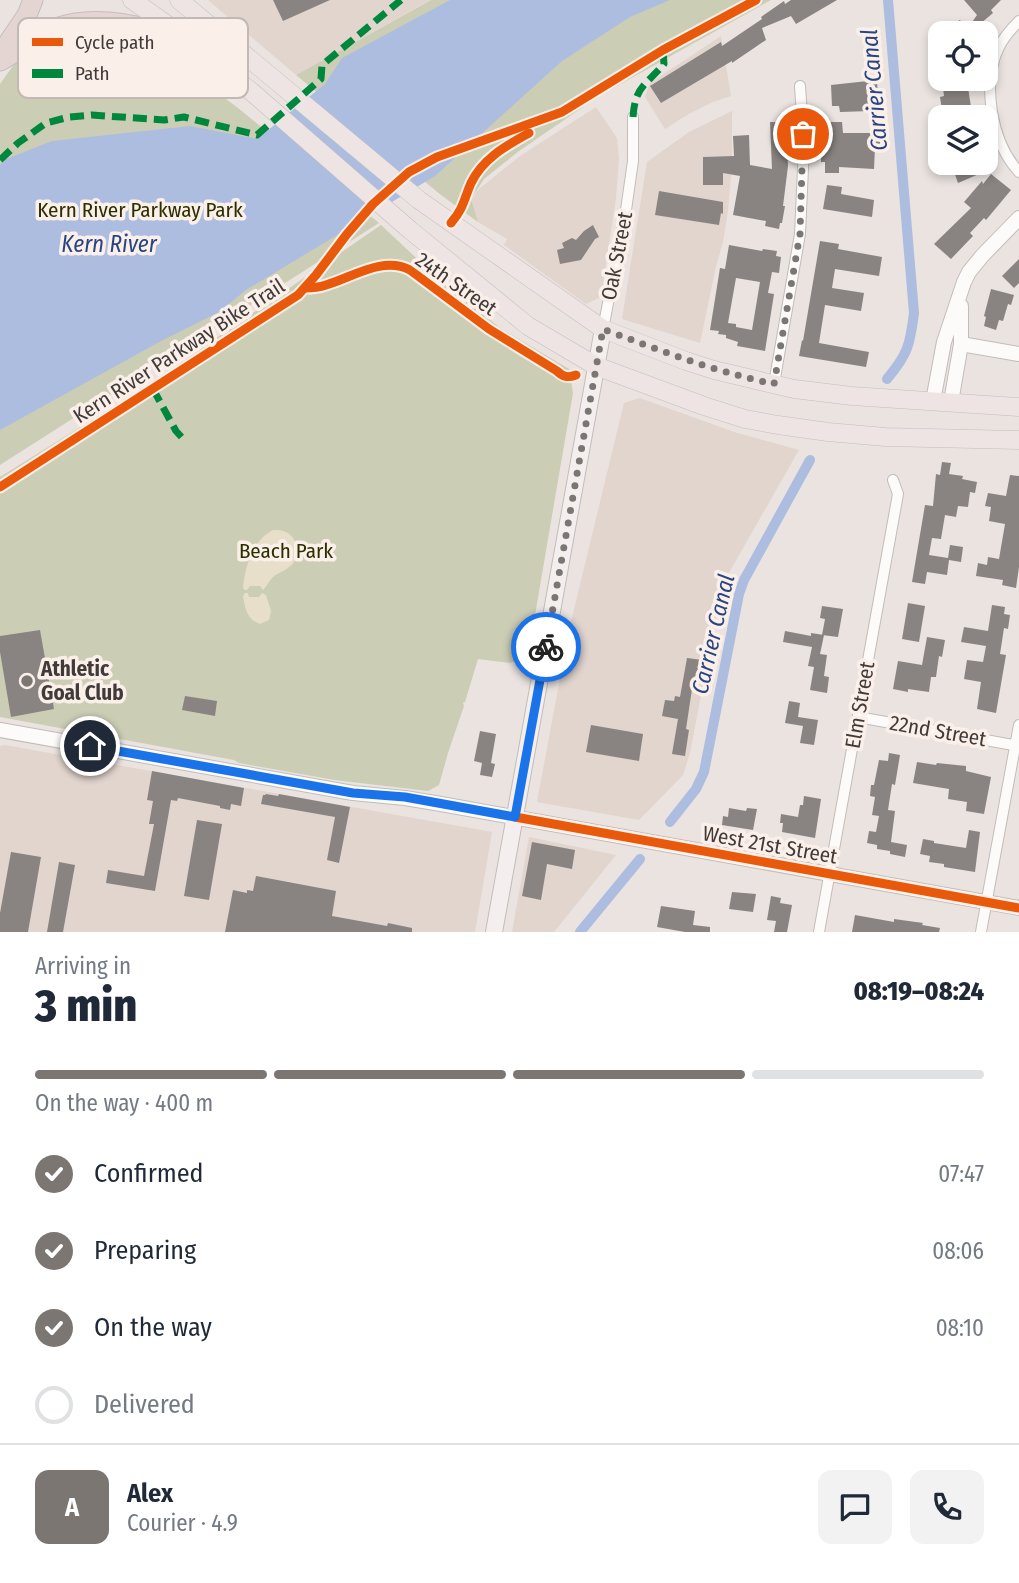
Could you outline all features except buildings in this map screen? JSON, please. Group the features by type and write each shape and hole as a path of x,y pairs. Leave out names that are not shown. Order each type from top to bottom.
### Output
{"highway":[{"path":"25,18 33,0"},
{"path":"0,58 18,29"},
{"path":"0,58 18,51"}],"main road":[{"path":"132,0 158,18"},
{"path":"179,0 201,18"},
{"path":"248,57 419,200 603,329 714,370 827,394 1019,407"},
{"path":"248,89 410,230 527,326 596,366 704,406 746,419 778,425 885,437 1019,440"},
{"name":"Oak Street","path":"494,932 603,329"},
{"path":"997,440 1019,430"}],"street":[{"path":"1019,21 999,46 990,77 994,122 999,139 1019,172"},
{"path":"774,384 800,234 804,146 800,86"},
{"name":"Oak Street","path":"603,329 626,210 633,161 634,117"},
{"path":"942,402 944,342 964,282 976,263 1019,218"},
{"path":"942,402 961,344 961,294"},
{"path":"961,344 1019,354"},
{"name":"Elm Street","path":"819,932 898,494 892,480"},
{"name":"22nd Street","path":"858,717 1017,745"},
{"path":"981,932 1019,725"},
{"name":"West 21st Street","path":"0,730 353,793 405,797 1019,908"}],"shaded area":[{"path":"208,0 430,0 296,75 248,34 248,18 229,18"},
{"path":"721,36 731,96 687,115 665,129 645,97 650,83"},
{"path":"596,107 617,138 619,159 601,297 586,304 504,245 507,239 478,222 471,200 479,189 520,156"},
{"path":"732,111 732,164 728,211 700,343 622,319 647,162 689,132"},
{"path":"640,398 734,432 799,450 722,585 690,753 683,775 639,820 537,802 569,630 624,403"},
{"path":"0,746 492,832 475,932 0,932"},
{"path":"529,837 616,855 554,932 512,932"}],"green space":[{"path":"431,0 771,0 599,96 519,151 484,179 471,199 478,222 441,195 296,75"},
{"name":"Kern River","path":"18,62 18,98 225,98 379,223 0,465 0,84"},
{"name":"Beach Park","path":"381,225 428,269 500,328 569,369 573,393 528,656 510,663 478,659 439,785 428,791 335,780 0,717 0,477 151,383"}],"sand":[{"path":"273,530 284,531 293,538 298,550 296,558 288,568 273,577 263,590 260,586 250,586 245,590 244,580 251,555 260,541"},
{"path":"248,593 249,597 259,597 262,593 266,595 271,611 269,620 260,624 252,620 247,613 243,596"}],"water":[{"name":"Kern River","path":"450,0 670,0 630,17 562,61 435,176 246,290 219,312 0,430 0,165 4,160 52,141 190,126 257,139 325,84 342,58"}],"waterway":[{"name":"Carrier Canal","path":"887,379 907,349 914,313 888,0"},
{"name":"Carrier Canal","path":"670,822 696,789 704,772 744,580 810,460"},
{"path":"580,932 640,859"}],"marked path":[{"path":"0,160 46,123 69,117 92,115 164,120 184,117 257,135 321,79 322,65 401,0"},
{"path":"633,117 639,92 664,64 663,50"},
{"path":"153,389 176,431 186,442"}],"cycle path":[{"name":"Kern River Parkway Bike Trail","path":"0,487 298,295 373,204 409,172 437,157 562,112 663,50 756,0"},
{"path":"451,223 482,166 529,133"},
{"name":"24th Street","path":"305,288 324,286 379,266 400,266 410,270 489,329 561,375 576,375"},
{"path":"515,817 1019,908"}],"way so far":[{"path":"546,647 603,329 686,361 774,384 800,234 803,134"}],"place":[{"name":"Athletic Goal Club","path":"27,681"}],"route":[{"path":"90,746 353,793 405,797 515,817 546,647"}],"park label":[{"name":"Kern River Parkway Park","path":"140,210"}]}
